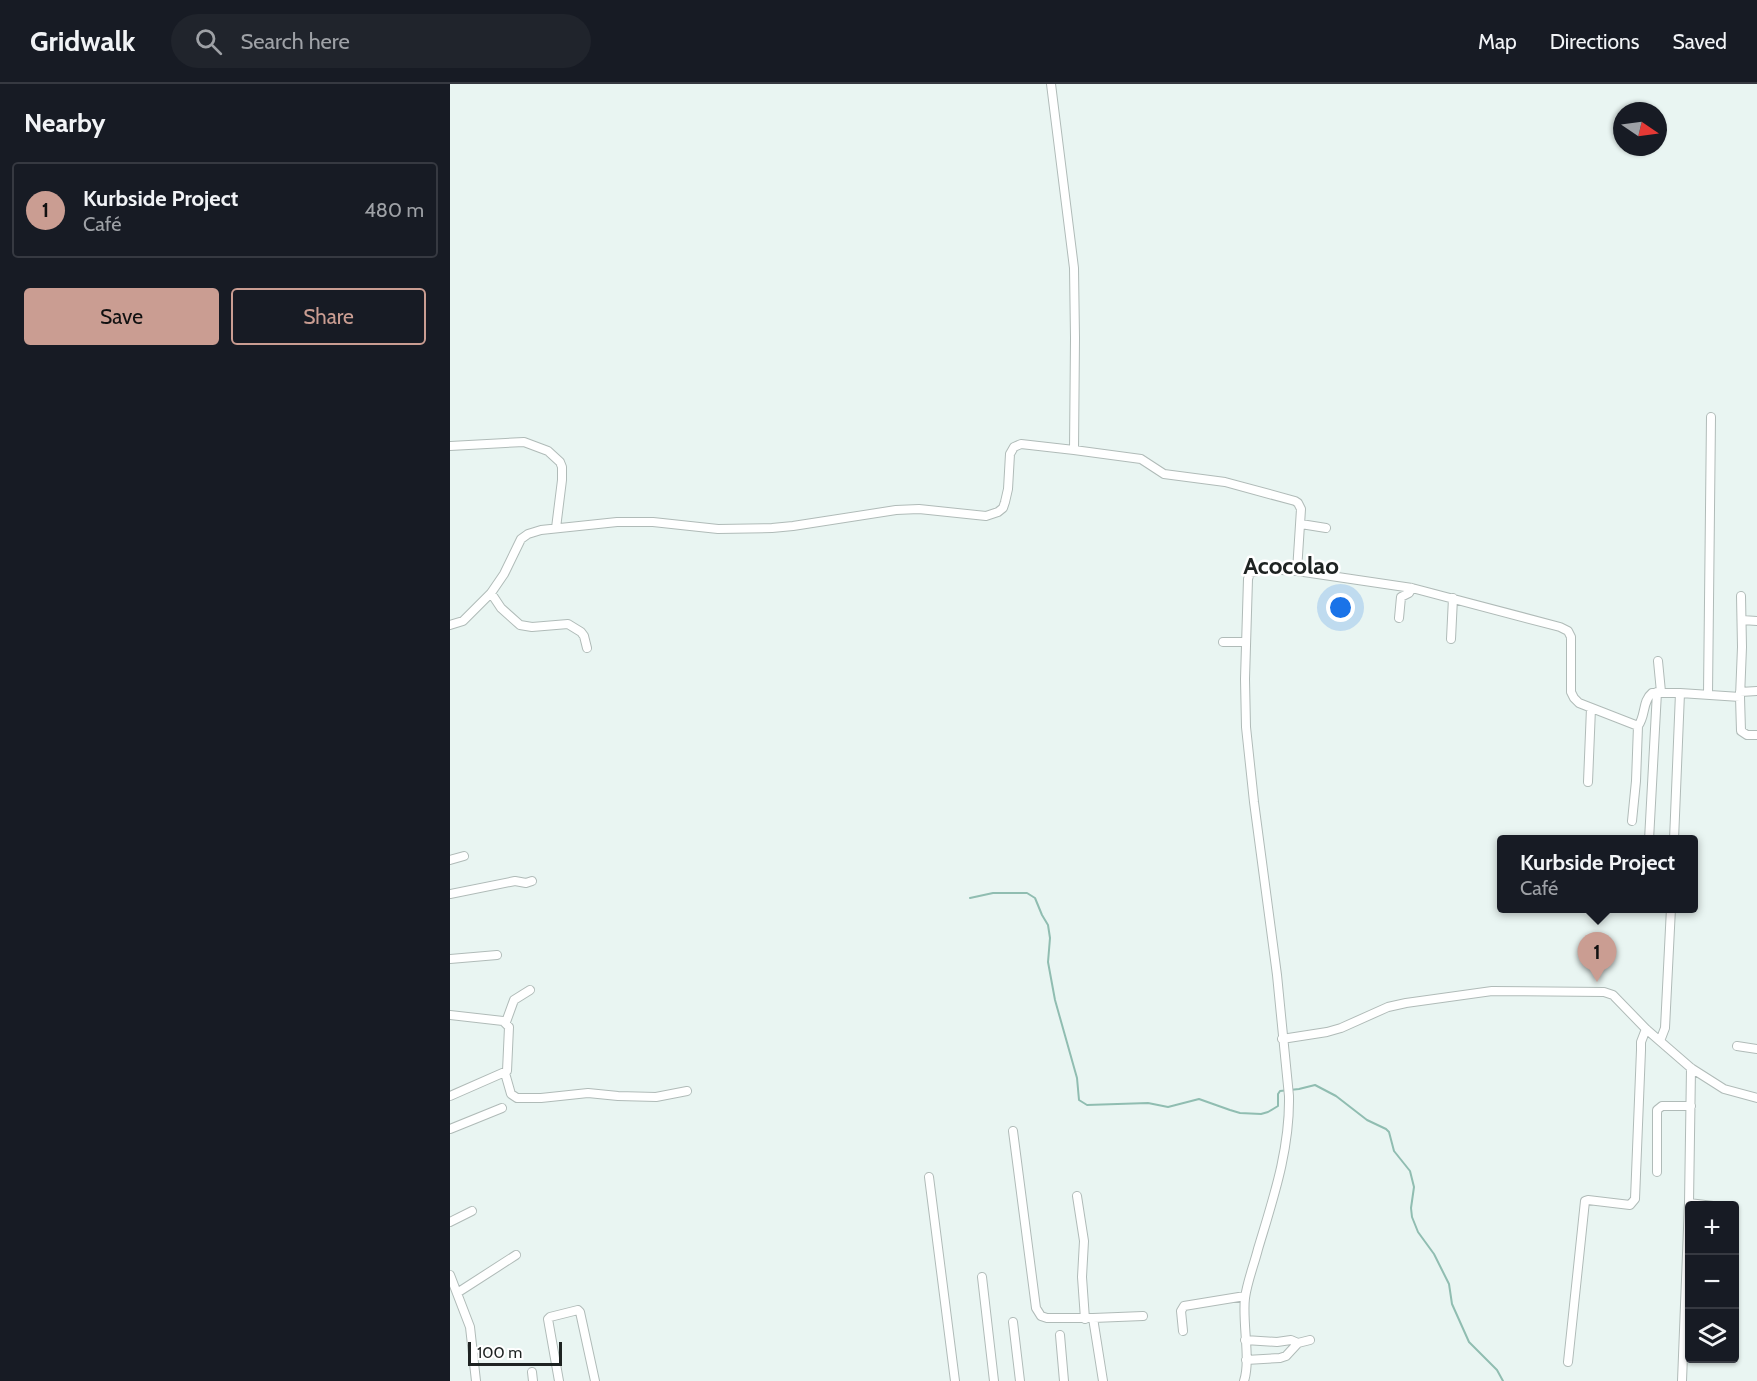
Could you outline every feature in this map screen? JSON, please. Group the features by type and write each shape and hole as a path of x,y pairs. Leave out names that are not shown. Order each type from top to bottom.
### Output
{"street":[{"path":"1051,84 1074,268 1076,350 1074,450"},
{"path":"1708,694 1711,417"},
{"path":"450,446 524,442 548,451 562,467 556,528"},
{"path":"450,625 463,621 491,593 504,574 521,539 528,534 541,530 617,522 653,522 718,530 772,528 896,510 919,509 986,516 998,512 1005,502 1010,454 1014,447 1021,444 1141,459 1164,474 1225,482 1295,501 1300,507 1297,571"},
{"path":"1300,524 1326,528"},
{"path":"1244,1381 1245,1296 1282,1168 1288,1135 1289,1096 1276,963 1248,743 1245,700 1250,573 1267,569 1297,571 1412,588 1560,627 1568,631 1571,642 1572,695 1579,703 1638,726"},
{"path":"1399,618 1401,597 1409,593 1412,588"},
{"path":"491,593 501,608 520,625 532,627 567,624 581,632 587,648"},
{"path":"1741,596 1741,731 1747,735 1757,735"},
{"path":"1451,639 1453,598"},
{"path":"1742,620 1757,621"},
{"path":"1224,642 1246,642"},
{"path":"1649,835 1659,692 1658,661"},
{"path":"1632,821 1638,726 1647,698 1652,693 1659,692 1740,694 1757,691"},
{"path":"1674,835 1680,693"},
{"path":"1588,782 1591,708"},
{"path":"450,860 464,856"},
{"path":"450,894 515,881 523,883 532,881"},
{"path":"1660,1041 1665,1029 1671,913"},
{"path":"450,959 497,955"},
{"path":"506,1022 514,1000 530,990"},
{"path":"1282,1039 1334,1030 1398,1004 1500,990 1609,993 1691,1068 1724,1089 1757,1098"},
{"path":"450,1015 506,1022"},
{"path":"506,1022 509,1027 505,1073 511,1094 517,1098 588,1093 656,1097 687,1091"},
{"path":"1568,1362 1585,1201 1630,1205 1635,1199 1641,1042 1646,1029"},
{"path":"1737,1046 1757,1049"},
{"path":"1691,1068 1691,1201"},
{"path":"450,1096 505,1073"},
{"path":"1657,1172 1657,1110 1662,1106 1691,1106"},
{"path":"450,1129 502,1108"},
{"path":"1013,1131 1036,1308 1041,1316 1047,1318 1143,1316"},
{"path":"929,1177 955,1381"},
{"path":"1077,1196 1084,1241 1082,1277 1103,1381"},
{"path":"450,1222 472,1211"},
{"path":"457,1293 516,1255"},
{"path":"1682,1381 1688,1255"},
{"path":"450,1275 471,1329 476,1381"},
{"path":"982,1277 994,1381"},
{"path":"1184,1331 1181,1311 1184,1306 1245,1296"},
{"path":"559,1381 548,1319 578,1310 595,1381"},
{"path":"1013,1322 1020,1381"},
{"path":"1060,1335 1064,1381"},
{"path":"1245,1340 1270,1342 1310,1340"},
{"path":"1246,1360 1286,1356 1298,1342"},
{"path":"532,1372 533,1381"}],"waterway":[{"path":"970,898 993,893 1027,893 1035,898 1048,925 1050,938 1048,962 1055,1000 1077,1078 1079,1100 1087,1105 1148,1103 1168,1107 1199,1099 1240,1113 1261,1114 1278,1106 1280,1091 1315,1085 1336,1096 1367,1120 1386,1129 1394,1151 1410,1171 1414,1187 1412,1217 1418,1232 1434,1254 1449,1284 1452,1304 1469,1342 1497,1370 1503,1381"}],"place":[{"name":"Kurbside Project","path":"1597,982"}],"district":[{"name":"Acocolao","path":"1291,566"}]}
